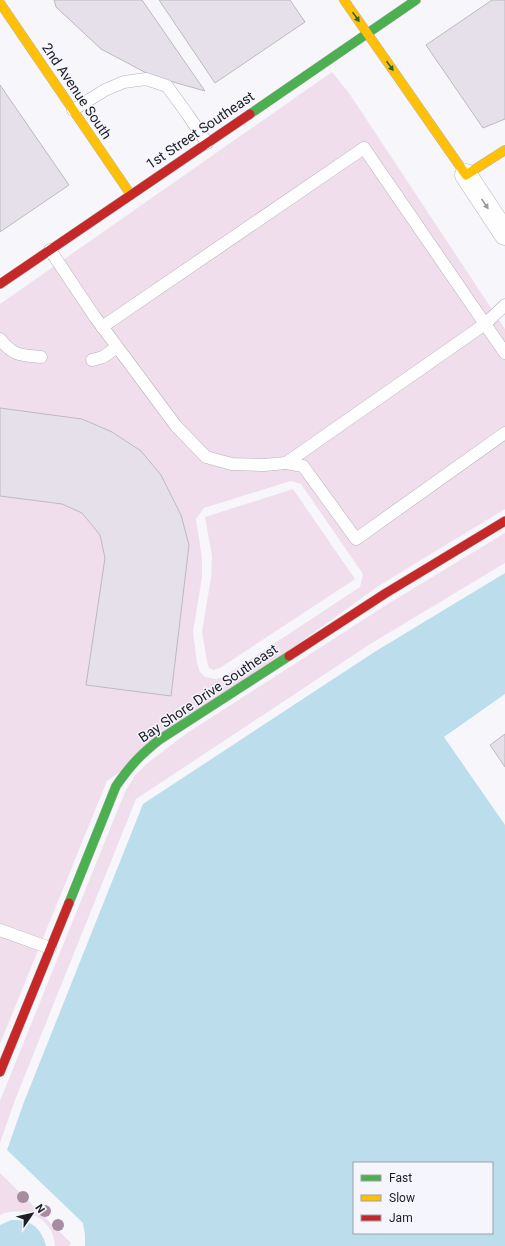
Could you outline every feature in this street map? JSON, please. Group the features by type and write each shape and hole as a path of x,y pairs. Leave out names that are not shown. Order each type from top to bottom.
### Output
{"street":[{"path":"344,0 466,175 505,234"},
{"name":"1st Street Southeast","path":"0,284 416,0"},
{"name":"2nd Avenue South","path":"0,3 131,195"},
{"path":"466,175 505,150"},
{"name":"Bay Shore Drive Southeast","path":"0,1072 116,786 142,753 182,725 386,593 505,521"}],"lane":[{"path":"73,110 105,90 124,82 146,79 167,86 206,143"},
{"path":"102,327 364,148 505,353"},
{"path":"50,250 102,327 176,426 206,457 232,464 264,465 286,463 304,466 356,539 505,433"},
{"path":"286,463 485,324 505,305"},
{"path":"0,339 7,348 20,355 41,357"},
{"path":"92,360 103,357 117,347"},
{"path":"0,930 50,948"}],"shaded area":[{"path":"332,72 349,93 505,329 505,509 380,585 107,781 0,1044 0,304","holes":["291,481 301,484 363,574 360,587 223,677 216,679 205,677 200,672 197,663 193,632 202,577 202,558 196,519 204,508"]},
{"path":"293,489 355,579 220,668 214,670 209,668 202,632 211,577 212,556 205,517"},
{"path":"505,533 505,563 372,643 136,799 15,1100 0,1143 0,1101 118,809 126,790 136,774 150,761 187,733 391,602"},
{"path":"0,1173 71,1243 69,1246 55,1246 53,1236 49,1228 36,1216 18,1211 0,1215"}],"water":[{"path":"505,573 505,694 444,737 505,825 505,1246 85,1246 83,1223 7,1150 24,1102 143,804 376,651"},
{"path":"11,1220 24,1221 34,1226 38,1229 44,1239 46,1246 0,1246 0,1225"}],"building":[{"path":"54,0 142,0 205,91 152,76 101,49 56,7"},
{"path":"159,0 290,0 305,22 215,83"},
{"path":"492,0 505,0 505,119 483,128 426,45"},
{"path":"0,85 69,185 0,232"},
{"path":"0,408 82,419 112,432 141,451 161,475 181,515 189,545 171,696 86,685 105,558 100,535 82,513 62,504 0,496"},
{"path":"505,734 505,767 490,745"}],"traffic: fast":[{"path":"250,114 416,0"},
{"path":"69,903 116,786 126,772 159,740 289,656"}],"traffic: slow":[{"path":"344,0 466,175 505,150"},
{"path":"0,3 131,195"}],"traffic: jam":[{"path":"0,284 250,114"},
{"path":"289,656 386,593 505,521"},
{"path":"0,1072 69,903"}]}
